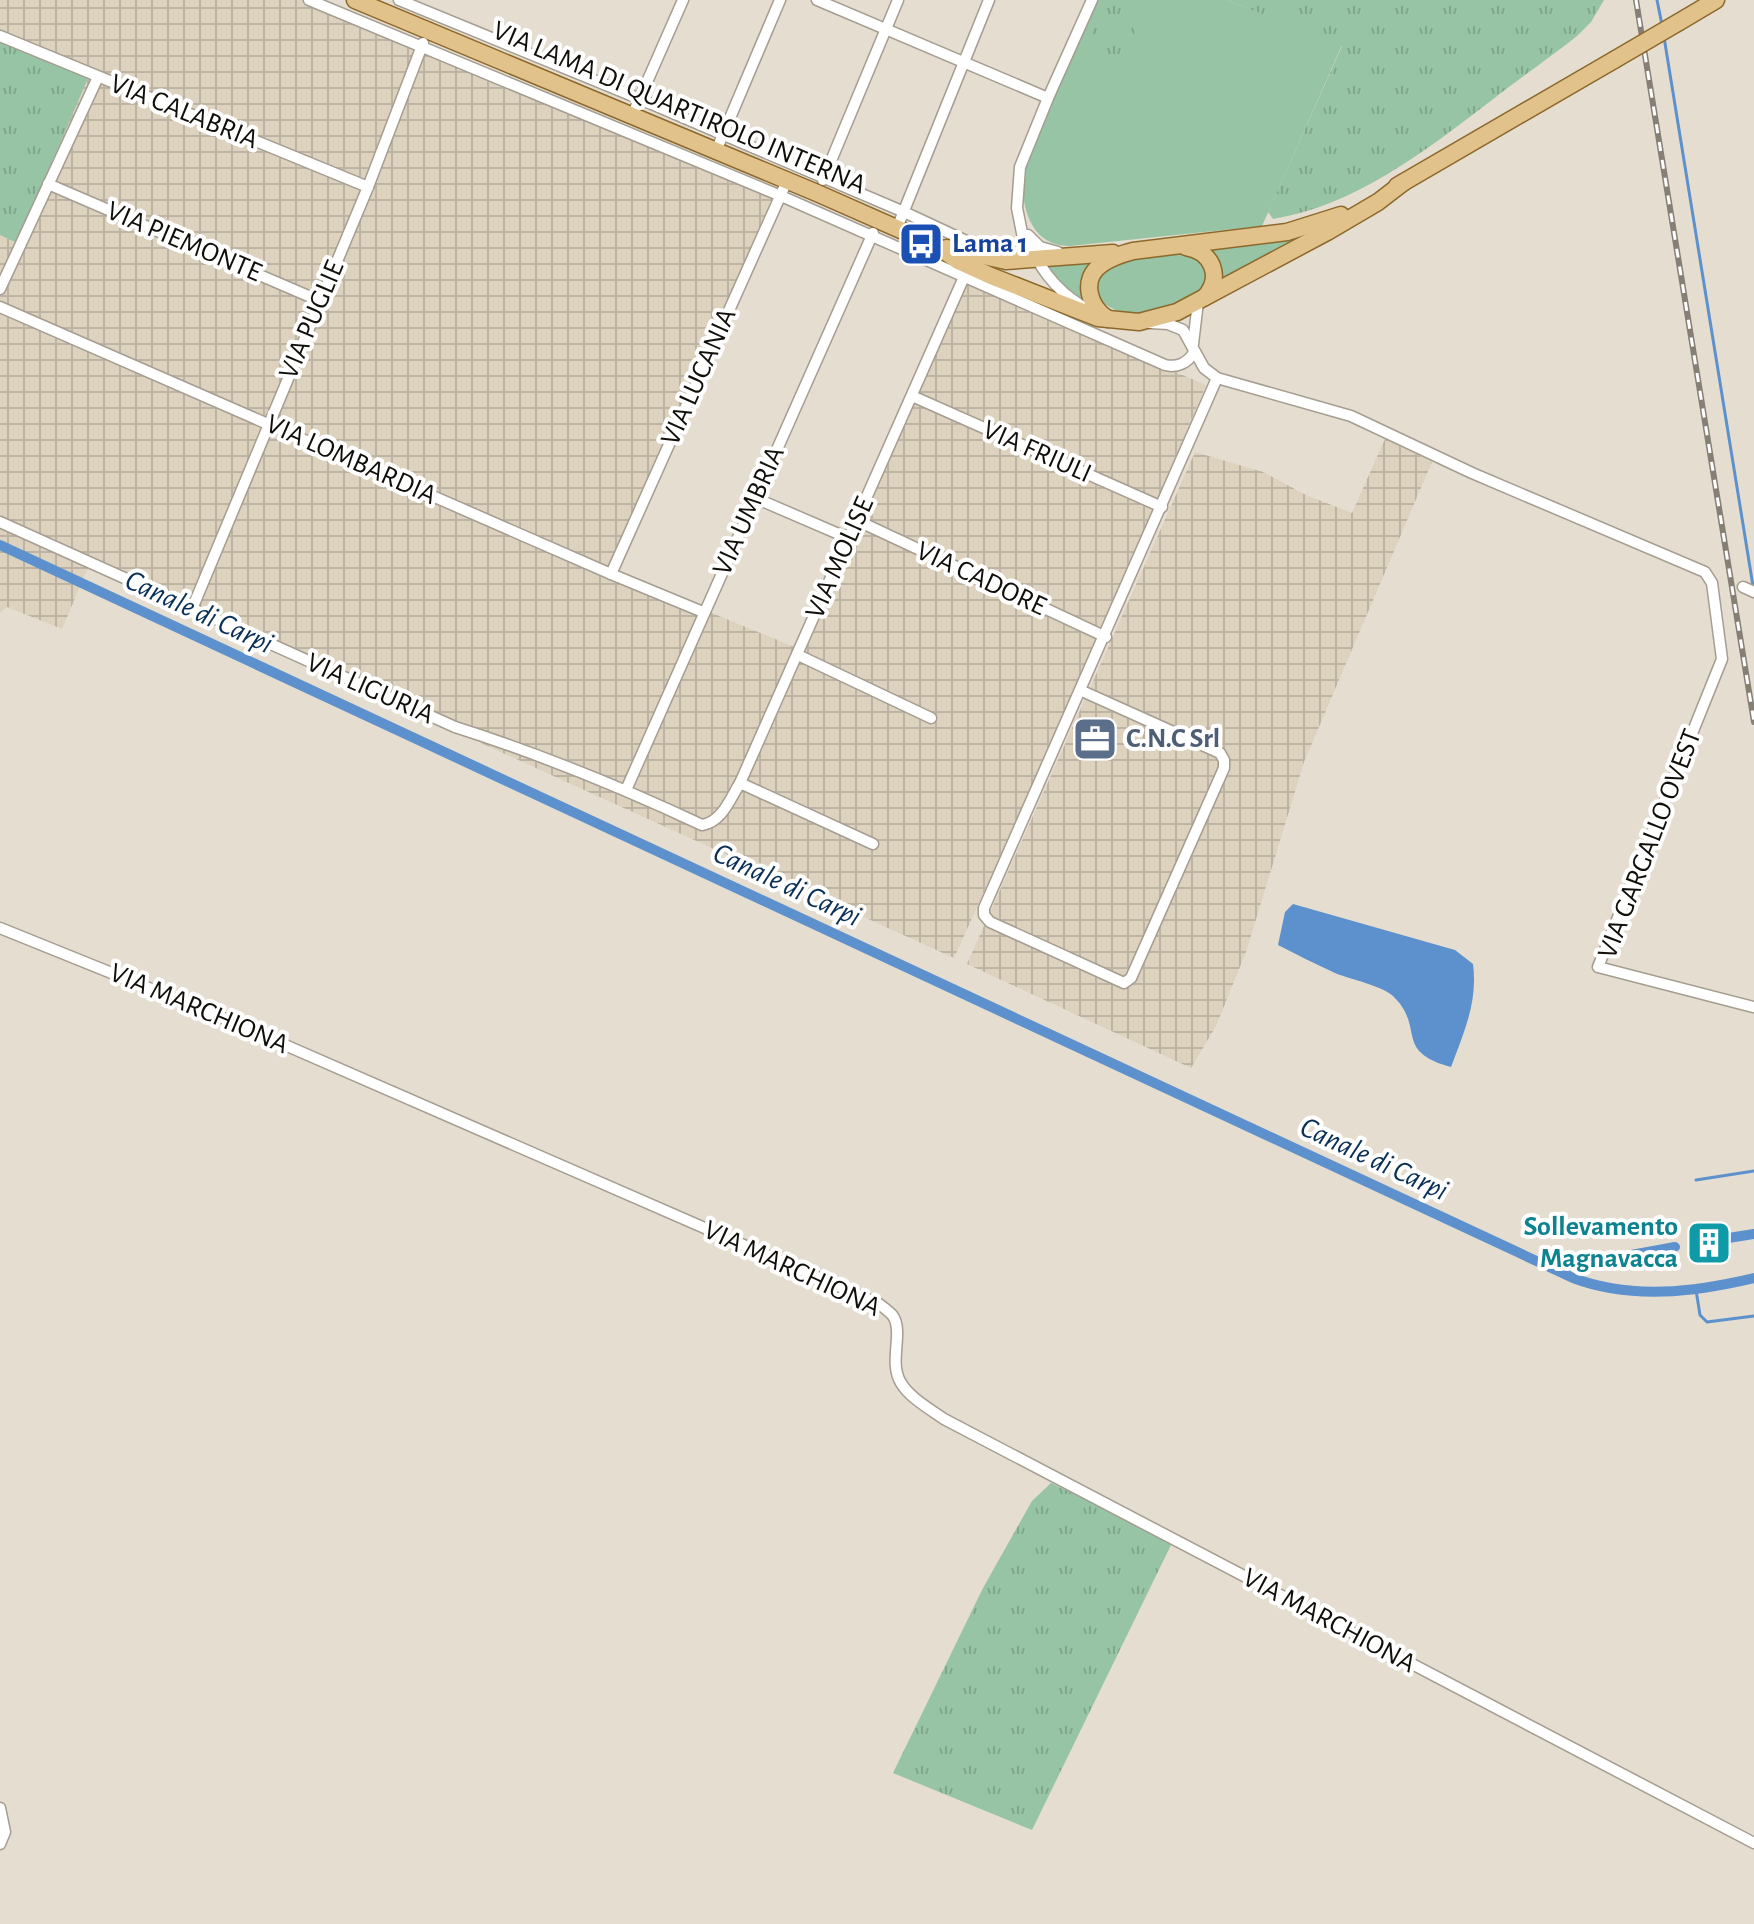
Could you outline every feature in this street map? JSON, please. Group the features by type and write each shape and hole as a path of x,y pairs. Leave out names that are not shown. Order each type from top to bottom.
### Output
{"main road":[{"name":"VIA LAMA DI QUARTIROLO INTERNA","path":"355,0 632,116 720,143 784,189 821,185 901,220 958,261 1086,314 1110,320"},
{"path":"1404,182 1378,202 1327,232 1168,316 1139,322 1110,320 1091,301 1089,287 1092,275 1106,261 1128,252 1287,232 1349,212 1716,0"},
{"name":"VIA LAMA DI QUARTIROLO INTERNA","path":"937,246 1006,261 1128,252"},
{"path":"1179,247 1200,251 1211,263 1214,283 1199,302"}],"street":[{"path":"309,0 784,189 872,235 1165,365 1185,362 1193,349 1199,302"},
{"path":"399,0 640,99 720,143 821,185 898,0"},
{"path":"632,116 683,0"},
{"path":"720,143 780,0"},
{"path":"817,0 1048,98"},
{"path":"983,257 964,240 901,220 989,0"},
{"path":"1092,0 1020,167 1017,208 1036,261 1067,296 1110,320"},
{"name":"VIA PUGLIE","path":"192,609 368,187 428,31"},
{"path":"477,33 487,55"},
{"name":"VIA CALABRIA","path":"0,36 368,187"},
{"path":"0,289 98,77"},
{"name":"VIA PIEMONTE","path":"48,184 320,301"},
{"name":"VIA LUCANIA","path":"611,574 784,189"},
{"path":"1021,223 1035,243 1048,250 1108,249 1128,252"},
{"path":"1006,261 1023,245 1021,223"},
{"name":"VIA UMBRIA","path":"626,790 872,235"},
{"name":"VIA MOLISE","path":"702,825 712,824 721,815 740,783 964,277"},
{"name":"VIA LOMBARDIA","path":"0,307 703,612"},
{"path":"1082,691 1220,753 1224,760 1224,768 1131,978 1124,983 990,922 984,915 984,908 1106,637 1217,378 1204,368 1188,335 1178,327 1139,322"},
{"name":"VIA GARGALLO OVEST","path":"1217,378 1351,416 1472,473 1705,572 1712,583 1722,659 1598,967 1753,1007"},
{"name":"VIA FRIULI","path":"912,396 1162,507"},
{"path":"755,498 848,538"},
{"name":"VIA CADORE","path":"856,520 1106,637"},
{"name":"VIA LIGURIA","path":"0,522 455,727 526,750 626,790 702,825"},
{"path":"798,655 931,718"},
{"path":"740,783 873,844"},
{"name":"VIA MARCHIONA","path":"0,928 223,1018 879,1304 894,1317 897,1333 893,1357 900,1383 944,1419 1754,1843"},
{"path":"0,1808 5,1832 0,1844"}],"shaded area":[{"path":"0,0 307,0 775,198 612,572 797,648 960,280 1206,385 1096,644 954,958 89,565 62,629 7,607 0,613 0,235 16,242 92,69 0,29"},
{"path":"1385,439 1432,462 1304,762 1246,952 1216,1026 1191,1068 967,964 1195,452 1263,472 1306,495 1352,513"}],"green space":[{"path":"1096,0 1227,0 1342,45 1262,226 1070,246 1043,238 1034,228 1024,201 1026,158"},
{"path":"1105,0 1136,0 1146,4 1123,61 1086,46"},
{"path":"1227,0 1604,0 1591,22 1577,36 1413,158 1360,190 1303,212 1273,219 1268,212 1342,46"},
{"path":"0,29 92,69 17,243 0,235"},
{"path":"1314,229 1220,285 1204,248"},
{"path":"1183,254 1195,258 1204,266 1207,283 1198,293 1170,307 1147,313 1124,313 1104,303 1095,294 1098,275 1117,262"},
{"path":"1094,258 1084,273 1081,300 1043,265"},
{"path":"1051,1483 1168,1538 1171,1545 1032,1830 893,1773 983,1588 1032,1501"}],"water":[{"path":"1293,904 1455,950 1473,964 1472,1004 1451,1067 1422,1054 1416,1046 1403,1008 1388,992 1335,973 1278,945 1285,912"}],"waterway":[{"path":"1657,0 1662,25"},
{"path":"1664,37 1753,586"},
{"name":"Canale di Carpi","path":"0,545 1573,1278 1618,1289 1663,1292 1754,1278"},
{"path":"1696,1180 1754,1171"},
{"name":"Canale di Carpi","path":"1716,1240 1754,1234"},
{"name":"Canale di Carpi","path":"1555,1269 1675,1247"},
{"path":"1696,1290 1700,1315 1707,1322 1754,1316"}],"railway":[{"path":"1636,0 1754,722"}],"place":[{"name":"Lama 1","path":"921,244"},
{"name":"C.N.C Srl","path":"1095,739"},
{"name":"Sollevamento Magnavacca","path":"1709,1243"}]}
